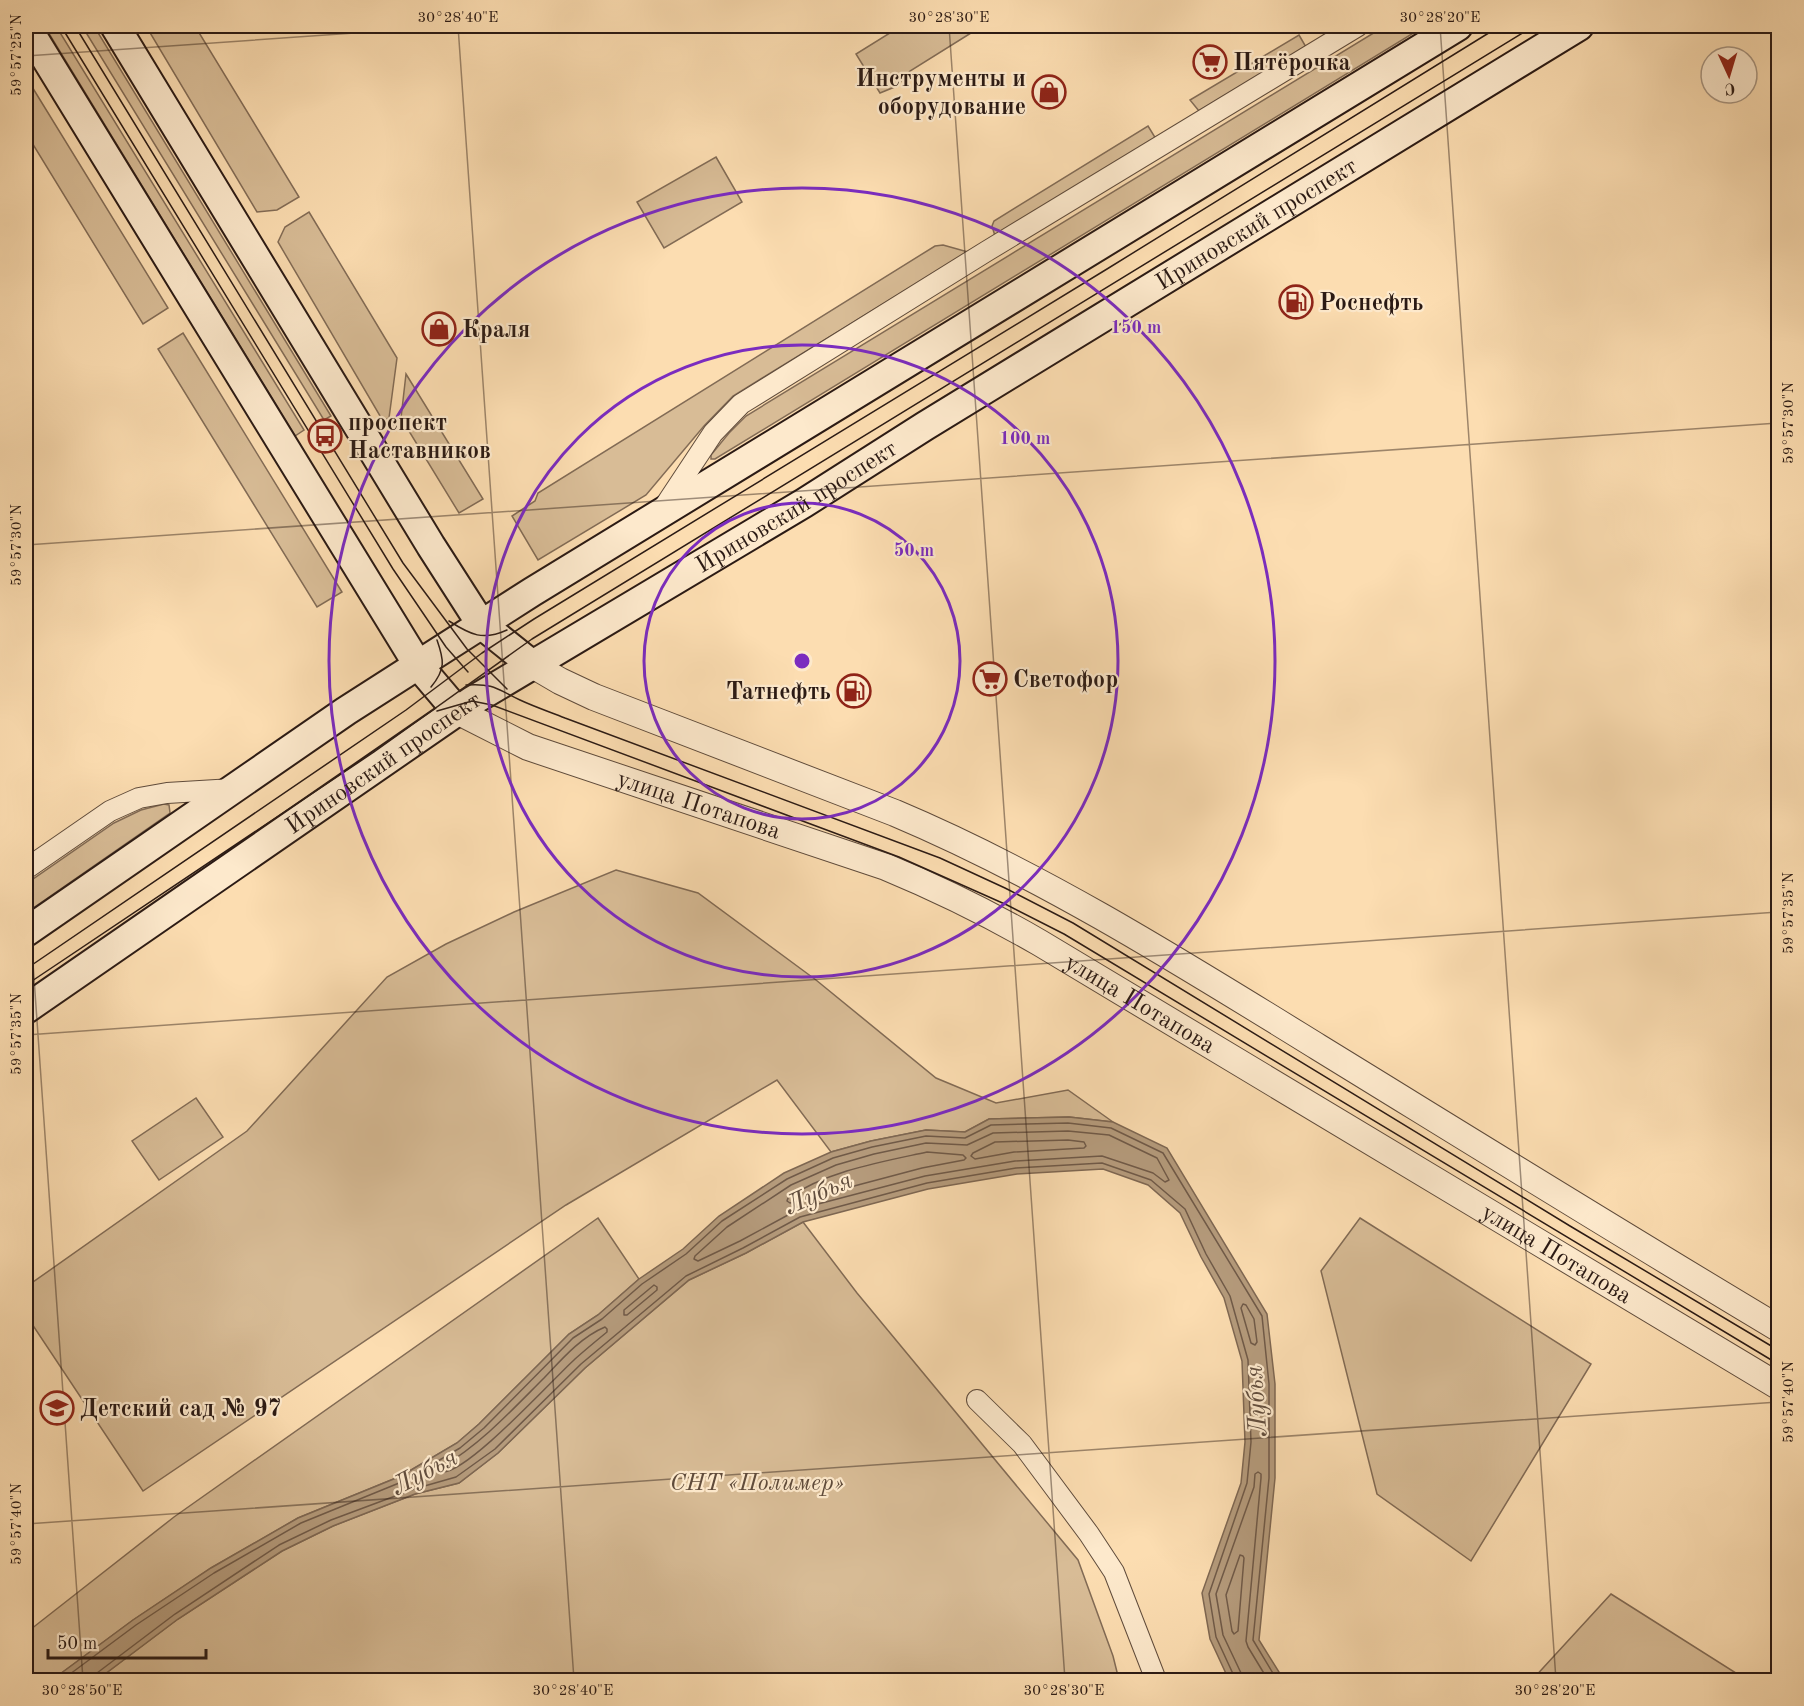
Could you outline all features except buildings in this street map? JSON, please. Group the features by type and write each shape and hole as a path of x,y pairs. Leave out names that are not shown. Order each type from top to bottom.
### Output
{"main road":[{"path":"26,26 418,664 457,711"},
{"path":"115,26 431,546 481,624 531,664"},
{"path":"26,932 346,711 481,624 1458,26"},
{"name":"Ириновский проспект","path":"26,1009 457,711 531,664 804,502 1579,26"}],"street":[{"path":"660,513 713,434 741,404 987,251 1358,26"},
{"name":"улица Потапова","path":"531,664 594,697 884,809 998,861 1083,907 1248,1004 1779,1328"},
{"name":"улица Потапова","path":"457,711 528,747 886,867 985,912 1040,942 1779,1386"},
{"path":"26,870 110,811 139,798 167,793 233,789"},
{"path":"977,1400 1023,1444 1114,1572 1156,1680"}],"green space":[{"path":"56,26 304,430 295,436 45,27"},
{"path":"82,26 94,26 331,416 324,420"},
{"path":"146,26 195,26 299,197 277,210 257,212"},
{"path":"901,26 979,26 979,28 910,71 897,86 880,93 856,54"},
{"path":"1385,26 1425,26 715,459 711,459 711,455 746,416"},
{"path":"1299,35 1306,47 1199,111 1190,100"},
{"path":"26,77 168,308 143,324 26,133"},
{"path":"1148,126 1156,139 995,236 992,226 994,221"},
{"path":"716,157 742,202 664,248 637,202"},
{"path":"309,212 397,358 389,418 383,421 278,242 285,227"},
{"path":"943,245 968,252 733,396 704,426 646,495 538,560 512,516 535,501 538,493 935,246"},
{"path":"183,333 342,592 317,607 158,349"},
{"path":"406,374 483,499 459,513 401,418"},
{"path":"164,804 169,805 170,813 26,913 26,884 114,823 141,810"},
{"path":"616,870 698,893 816,980 936,1078 996,1103 1068,1090 1113,1122 1069,1117 989,1119 965,1132 926,1130 831,1152 777,1080 566,1205 143,1491 26,1315 26,1287 247,1131 387,977 446,944 514,912"},
{"path":"196,1098 223,1137 159,1180 132,1141"},
{"path":"598,1218 639,1279 598,1315 569,1334 457,1443 401,1476 298,1518 211,1568 133,1620 52,1680 26,1680 26,1633 174,1517"},
{"path":"1360,1218 1591,1364 1471,1561 1377,1494 1321,1271"},
{"name":"СНТ «Полимер»","path":"803,1222 857,1293 1078,1560 1113,1656 1119,1680 97,1680 178,1619 282,1551 333,1526 415,1494 459,1483 498,1453 585,1368 689,1280"},
{"path":"1611,1594 1747,1680 1532,1680"}],"water":[{"name":"Лубья","path":"1069,1117 1113,1122 1167,1148 1267,1314 1275,1384 1275,1478 1259,1640 1284,1680 1229,1680 1210,1639 1202,1593 1241,1483 1245,1442 1242,1361 1224,1298 1180,1213 1148,1185 1103,1169 1017,1174 928,1189 803,1222 689,1280 585,1368 498,1453 459,1483 415,1494 333,1526 282,1551 178,1619 97,1680 52,1680 133,1620 211,1568 298,1518 401,1476 457,1443 569,1334 598,1315 639,1279 683,1249 719,1216 784,1173 831,1152 926,1130 965,1132 989,1119"}],"tram line":[{"path":"61,26 393,569 446,647 468,672"},
{"path":"75,26 403,563 467,649 507,689"},
{"path":"26,969 406,710 482,653 534,619 1500,26"},
{"path":"26,985 374,752 532,639 1534,26"},
{"path":"449,621 477,635 491,635 507,630"},
{"path":"431,687 439,675 442,664 437,640"},
{"path":"466,685 495,688 565,718 940,858 1005,888 1073,923 1778,1350"},
{"path":"437,711 472,701 492,705 899,857 1007,905 1064,934 1778,1364"}],"place":[{"name":"Пятёрочка","path":"1210,62"},
{"name":"Инструменты и оборудование","path":"1049,92"},
{"name":"Роснефть","path":"1296,302"},
{"name":"Краля","path":"439,329"},
{"name":"проспект Наставников","path":"325,436"},
{"name":"Светофор","path":"990,679"},
{"name":"Татнефть","path":"854,691"},
{"name":"Детский сад № 97","path":"57,1408"}]}
